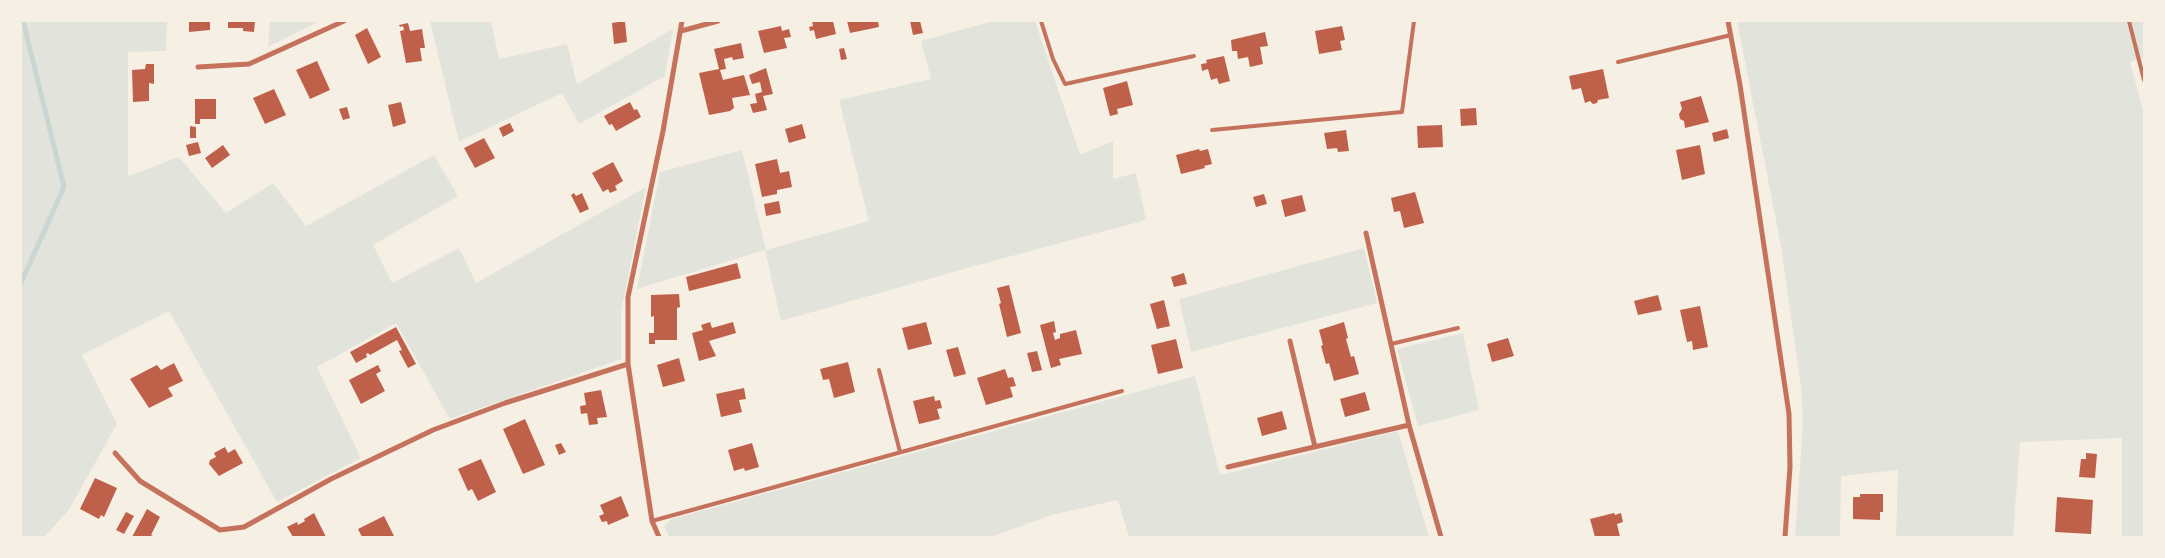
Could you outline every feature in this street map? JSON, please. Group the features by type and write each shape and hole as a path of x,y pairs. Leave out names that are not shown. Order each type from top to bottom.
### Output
{"street":[{"path":"198,66 249,64 278,53 344,21"},
{"path":"659,537 652,520 628,364 628,297 663,131 682,21"},
{"path":"681,31 718,21"},
{"path":"1728,21 1789,414 1790,468 1785,537"},
{"path":"1366,233 1408,425 1440,537"},
{"path":"1290,341 1315,447"},
{"path":"115,453 140,481 220,530 244,528 331,479 433,430 505,403 628,364"},
{"path":"1228,468 1408,425"}],"lane":[{"path":"1041,21 1053,59 1065,84 1194,56"},
{"path":"1212,130 1402,112 1414,21"},
{"path":"2129,21 2144,80"},
{"path":"1618,62 1731,35"},
{"path":"1391,344 1458,328"},
{"path":"878,370 900,452"},
{"path":"652,520 1122,391"}],"shaded area":[{"path":"21,21 167,21 166,51 128,52 128,176 179,157 226,213 273,183 306,226 434,155 458,196 373,245 392,283 459,248 476,283 646,187 621,312 621,359 450,419 396,323 317,367 361,458 277,502 169,311 82,355 117,424 68,511 44,537 21,537"},
{"path":"270,21 320,21 268,47"},
{"path":"430,21 491,21 499,59 567,44 577,84 673,29 665,76 579,124 562,93 459,142"},
{"path":"993,21 1035,21 1080,155 1113,141 1113,179 1136,173 1146,220 781,321 765,250 637,289 660,172 742,150 766,250 869,221 839,100 931,79 921,41"},
{"path":"1737,21 2144,21 2144,58 2130,62 2144,114 2144,537 2122,537 2122,438 2020,442 2013,537 1896,537 1898,470 1841,476 1840,537 1795,537 1803,424 1801,387 1781,246"},
{"path":"1364,248 1377,303 1191,352 1179,299"},
{"path":"1463,333 1479,410 1418,426 1397,349"},
{"path":"1195,376 1220,475 1398,431 1429,537 1129,537 1118,500 1051,515 991,537 669,537 664,526 672,519"}],"building":[{"path":"189,21 210,21 210,30 189,32"},
{"path":"228,21 255,21 254,32 243,31 243,28 228,28"},
{"path":"625,21 627,42 614,44 612,23"},
{"path":"812,21 833,21 836,34 816,39 814,30 810,31 809,27 813,26"},
{"path":"847,21 878,21 879,27 850,33"},
{"path":"910,21 920,21 923,33 913,35"},
{"path":"408,23 410,31 422,29 425,48 420,48 422,61 406,63 400,31 404,30 403,26 400,27 399,25"},
{"path":"781,26 782,31 789,29 791,37 784,38 787,48 764,53 758,31"},
{"path":"1342,26 1345,40 1340,41 1342,50 1319,54 1315,31"},
{"path":"367,28 381,57 368,64 355,35"},
{"path":"1265,32 1268,46 1260,47 1263,64 1250,67 1248,57 1238,59 1237,51 1232,51 1231,40"},
{"path":"741,43 744,58 733,60 732,57 724,59 726,69 720,70 723,80 744,75 750,95 732,98 734,108 730,111 709,115 699,73 719,69 714,49"},
{"path":"844,48 847,59 841,60 839,49"},
{"path":"1224,56 1230,81 1219,84 1217,78 1211,80 1208,69 1202,71 1201,64 1207,63 1206,60"},
{"path":"317,61 330,90 310,99 296,70"},
{"path":"146,64 154,64 154,84 149,83 149,101 133,102 132,70 145,69"},
{"path":"766,68 773,94 763,96 767,110 753,113 750,104 757,103 755,94 762,92 760,82 752,84 749,75"},
{"path":"1603,69 1609,98 1598,100 1597,103 1593,104 1590,101 1585,103 1581,88 1572,90 1569,76"},
{"path":"1127,81 1133,105 1117,109 1118,114 1110,116 1103,88"},
{"path":"274,89 286,115 265,124 253,98"},
{"path":"1701,96 1709,122 1685,128 1684,121 1680,119 1679,114 1682,109 1680,102"},
{"path":"195,99 216,99 216,119 200,119 200,124 195,124"},
{"path":"401,102 406,123 393,127 388,105"},
{"path":"630,102 634,110 637,109 641,117 616,131 612,124 609,125 604,116"},
{"path":"347,107 350,118 343,120 339,109"},
{"path":"1476,108 1477,125 1461,126 1460,109"},
{"path":"510,123 514,131 503,137 499,128"},
{"path":"802,124 806,138 789,143 785,129"},
{"path":"1442,125 1443,147 1418,148 1417,126"},
{"path":"190,126 196,127 196,138 190,138"},
{"path":"1727,129 1729,138 1714,142 1712,133"},
{"path":"1346,130 1349,151 1338,152 1337,148 1327,149 1324,133"},
{"path":"484,138 495,158 475,168 464,148"},
{"path":"198,142 201,153 189,156 186,145"},
{"path":"223,145 230,155 212,168 205,158"},
{"path":"1700,145 1705,174 1682,180 1676,150"},
{"path":"1199,149 1200,151 1208,149 1212,164 1204,166 1205,168 1181,174 1176,155"},
{"path":"777,159 780,173 789,171 792,187 777,190 777,194 762,197 755,164"},
{"path":"613,162 623,181 615,186 617,190 610,193 608,189 603,192 592,173"},
{"path":"1415,192 1424,223 1404,228 1400,211 1394,212 1391,198"},
{"path":"574,193 576,196 582,193 589,209 580,213 571,195"},
{"path":"1264,194 1267,204 1256,207 1253,197"},
{"path":"1302,195 1306,211 1285,217 1281,200"},
{"path":"779,201 781,213 766,216 764,204"},
{"path":"737,263 741,278 689,291 686,277"},
{"path":"1184,273 1187,284 1174,287 1171,277"},
{"path":"1009,285 1021,333 1007,337 997,288"},
{"path":"679,294 680,307 677,308 677,340 655,340 655,344 649,344 649,333 654,333 654,316 651,317 651,295"},
{"path":"1658,295 1662,310 1638,315 1634,301"},
{"path":"1164,300 1170,326 1157,329 1150,304"},
{"path":"1700,306 1708,347 1693,350 1692,341 1687,342 1680,310"},
{"path":"1054,321 1056,332 1053,333 1055,340 1060,338 1060,334 1076,330 1082,354 1059,359 1061,365 1051,368 1040,325"},
{"path":"710,322 712,328 733,322 736,333 709,341 716,356 699,361 692,333 703,330 701,325"},
{"path":"926,322 932,344 908,350 902,328"},
{"path":"1344,322 1351,357 1354,356 1359,374 1334,381 1329,363 1326,364 1319,330"},
{"path":"396,327 416,364 408,368 399,351 402,350 397,340 370,355 366,354 367,357 356,363 350,352"},
{"path":"1508,338 1514,356 1492,362 1487,344"},
{"path":"1176,339 1183,368 1158,374 1151,345"},
{"path":"958,347 966,374 954,377 946,350"},
{"path":"1037,351 1042,370 1032,372 1027,353"},
{"path":"679,358 685,381 663,387 657,365"},
{"path":"848,362 855,392 834,398 829,379 823,380 820,369"},
{"path":"174,363 183,381 168,388 173,396 149,408 130,379 157,365 161,370"},
{"path":"378,365 381,371 376,374 385,391 361,404 349,380"},
{"path":"1005,369 1008,378 1013,377 1016,386 1010,387 1013,397 986,405 977,378"},
{"path":"744,388 746,399 739,400 742,412 721,417 716,394"},
{"path":"601,390 607,417 597,418 598,424 589,425 587,413 581,414 580,406 586,405 584,393"},
{"path":"1365,392 1370,410 1345,417 1340,399"},
{"path":"934,396 935,401 940,400 942,408 937,409 940,419 919,424 913,401"},
{"path":"1282,411 1287,429 1262,436 1257,418"},
{"path":"525,419 545,465 523,474 503,429"},
{"path":"561,443 566,452 559,455 555,445"},
{"path":"752,443 759,467 745,471 744,468 734,471 728,450"},
{"path":"225,447 228,453 235,449 243,463 219,476 209,464 210,460 216,457 214,453"},
{"path":"2086,453 2097,454 2095,478 2079,477 2081,459 2086,459"},
{"path":"481,459 496,492 478,501 472,489 468,491 458,469"},
{"path":"95,478 117,488 104,517 101,515 99,519 80,509"},
{"path":"1860,494 1883,494 1883,512 1880,512 1880,520 1853,519 1853,497 1860,497"},
{"path":"621,496 629,516 608,525 607,521 602,522 599,516 604,514 600,505"},
{"path":"2057,497 2093,500 2091,534 2055,532"},
{"path":"147,509 160,517 151,535 155,537 132,537"},
{"path":"126,512 134,516 124,534 116,530"},
{"path":"314,513 326,537 293,537 287,527 297,522 298,525"},
{"path":"1614,513 1615,515 1621,513 1623,522 1617,524 1620,537 1595,537 1590,519"},
{"path":"384,516 394,536 362,537 358,529"}],"waterway":[{"path":"21,283 64,187 23,21"}]}
